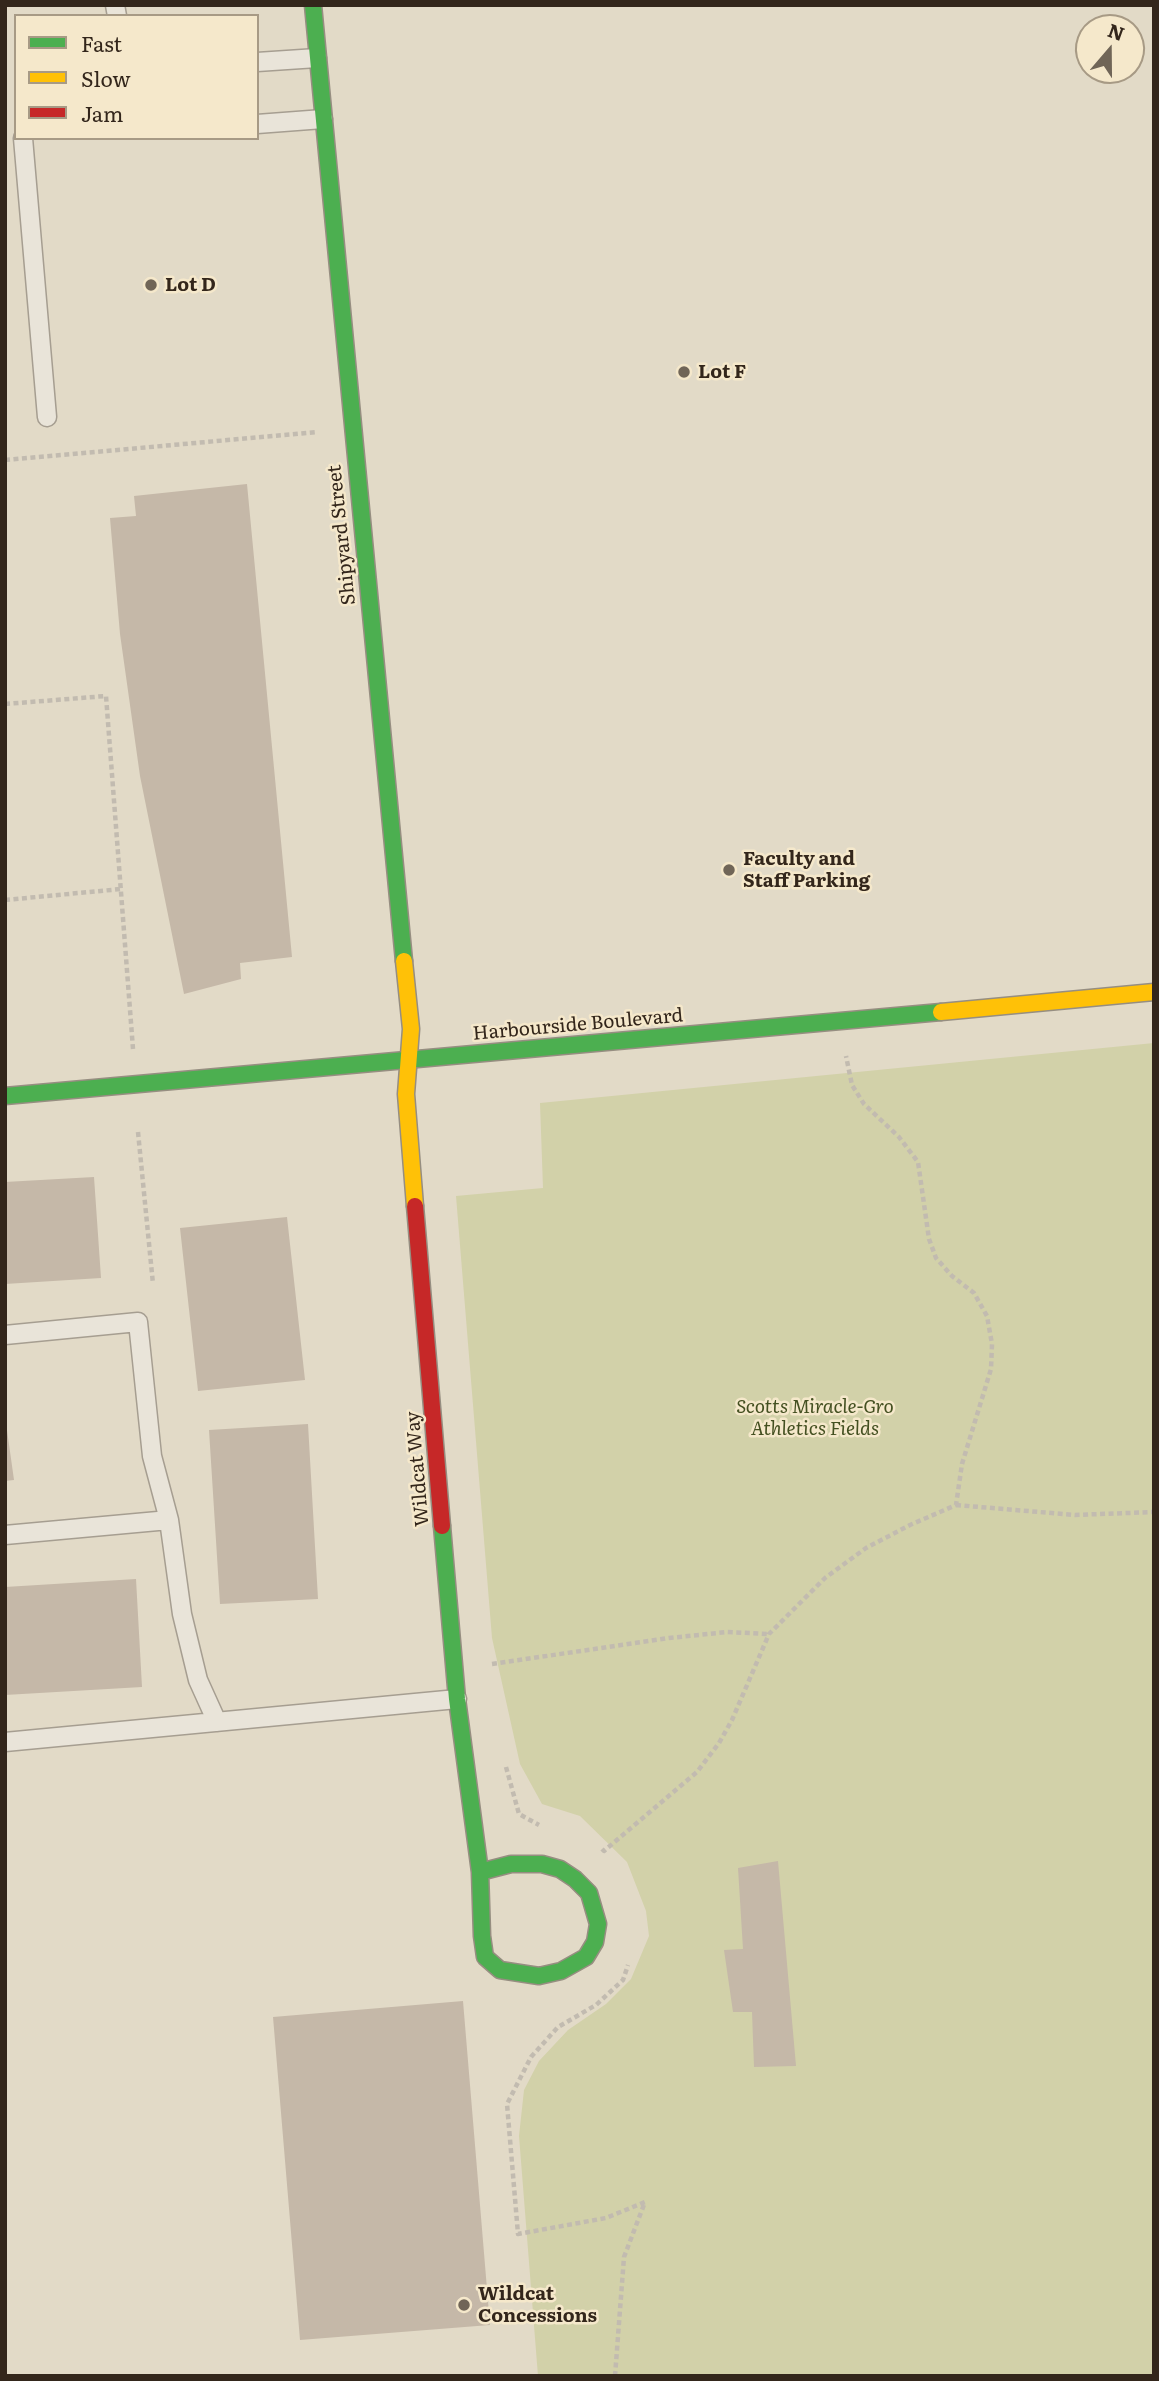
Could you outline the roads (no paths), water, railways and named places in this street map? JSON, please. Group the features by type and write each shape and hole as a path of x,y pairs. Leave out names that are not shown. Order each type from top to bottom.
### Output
{"street":[{"name":"Shipyard Street","path":"313,5 411,1029 409,1061"},
{"name":"Harbourside Boulevard","path":"5,1097 1154,992"},
{"name":"Wildcat Way","path":"409,1061 406,1094 457,1699 480,1872 485,1957 500,1970 539,1976 561,1971 586,1957 595,1942 597,1924 589,1893 575,1879 560,1869 542,1864 510,1864 480,1872"}],"lane":[{"path":"259,62 317,58"},
{"path":"259,124 323,119"},
{"path":"23,140 47,417"},
{"path":"5,1335 138,1322 152,1456 169,1520 181,1614 198,1680 217,1722"},
{"path":"5,1535 169,1520"},
{"path":"5,1742 457,1699"}],"place":[{"name":"Lot D","path":"151,285"},
{"name":"Lot F","path":"684,372"},
{"name":"Faculty and Staff Parking","path":"729,870"},
{"name":"Wildcat Concessions","path":"464,2305"}],"park label":[{"name":"Scotts Miracle-Gro Athletics Fields","path":"815,1418"}]}
